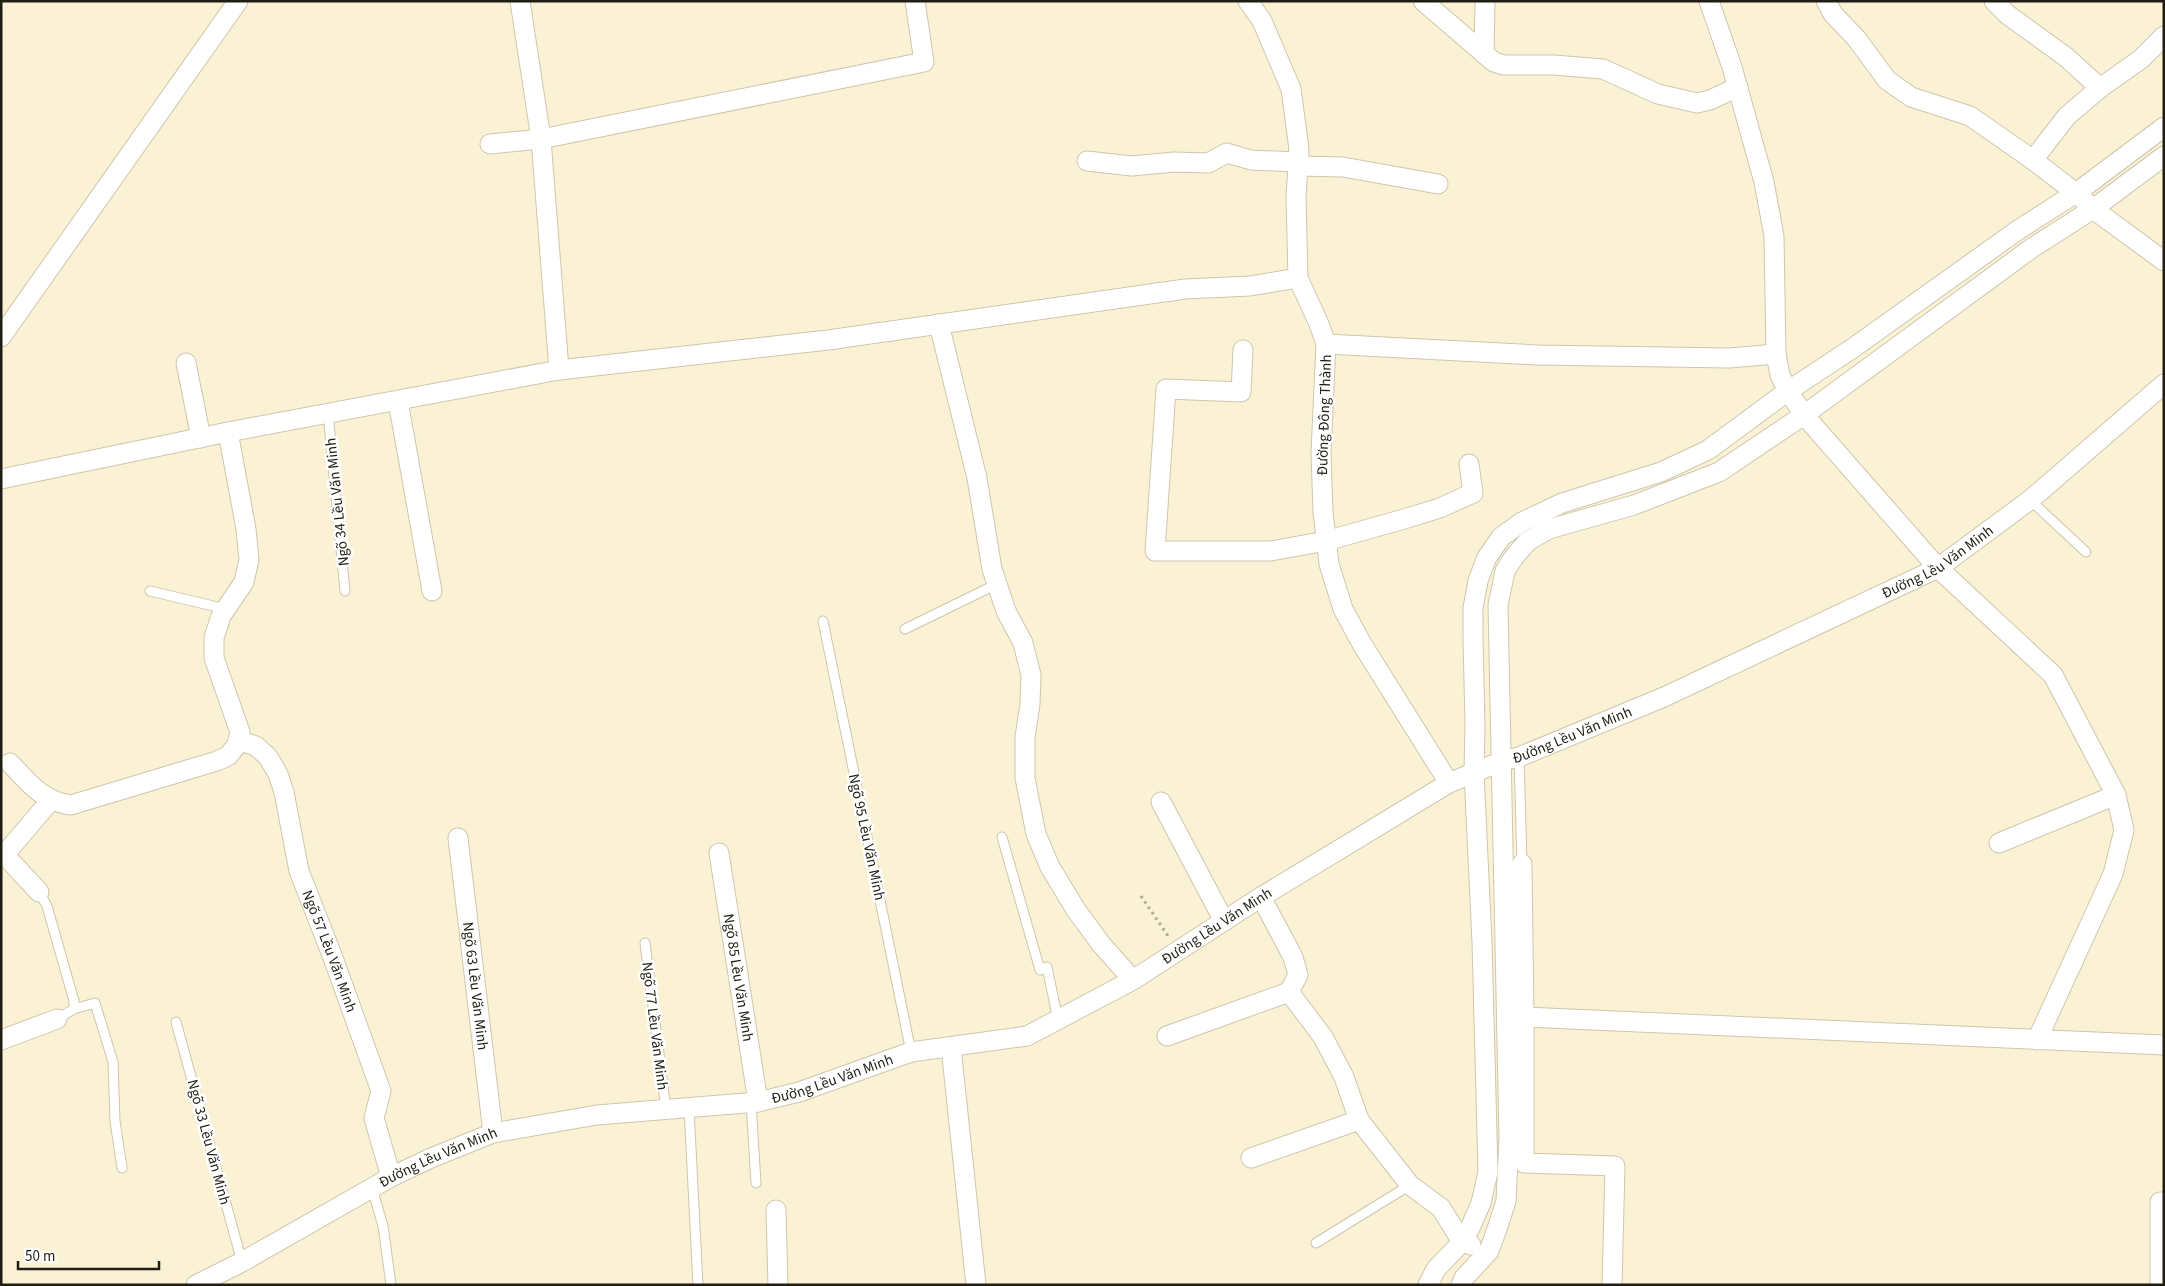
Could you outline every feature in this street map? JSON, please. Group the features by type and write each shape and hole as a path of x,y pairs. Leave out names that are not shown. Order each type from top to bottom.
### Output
{"street":[{"path":"4,327 238,1"},
{"path":"520,1 541,139 559,370"},
{"path":"490,144 541,139 924,62 915,1"},
{"name":"Đường Đông Thành","path":"1248,1 1262,21 1291,89 1299,149 1296,197 1298,278 1326,344 1321,453 1323,512 1329,564 1344,609 1362,644 1449,783"},
{"path":"1423,1 1484,54 1503,66 1554,64 1603,69 1658,94 1697,103 1710,100 1738,87"},
{"path":"1484,54 1485,1"},
{"path":"1709,1 1738,87 1764,182 1774,236 1776,354 1780,375 1788,391 1804,414 1938,568 2053,675 2116,795 2124,830 2113,874 2037,1040"},
{"path":"1826,1 1833,14 1856,38 1886,80 1911,97 1970,116 2033,160 2076,193 2093,209 2164,261"},
{"path":"1994,1 2008,15 2066,57 2100,88"},
{"path":"2033,160 2067,116 2100,88 2141,59 2164,36"},
{"path":"1428,1285 1436,1269 1462,1242 1481,1203 1488,1172 1482,942 1474,773 1473,608 1478,581 1486,559 1501,537 1522,522 1562,503 1660,472 1708,450 1788,391 1853,348 2018,230 2076,193 2164,128"},
{"path":"1087,161 1132,166 1174,162 1208,163 1227,153 1251,160 1343,167 1438,184"},
{"path":"1461,1285 1464,1278 1489,1251 1506,1201 1509,1138 1511,759 1498,605 1505,572 1514,556 1528,541 1549,529 1674,490 1719,472 1804,414 2032,248 2093,209 2164,156"},
{"path":"2018,230 2032,248"},
{"path":"1,479 228,432 559,370 828,340 1185,289 1250,286 1298,278"},
{"path":"939,324 977,478 992,569 1006,611 1023,643 1031,675 1030,704 1025,737 1025,778 1036,834 1050,867 1076,910 1101,944 1133,980"},
{"path":"1326,344 1437,351 1575,356 1728,358 1776,354"},
{"path":"1243,350 1241,392 1166,389 1155,551 1271,551 1326,541 1440,508 1473,494 1469,464"},
{"path":"186,363 201,438"},
{"name":"Đường Lều Văn Minh","path":"196,1285 242,1262 391,1178 431,1158 493,1133 597,1115 755,1102 800,1092 911,1052 1028,1036 1133,980 1261,897 1449,783 1664,697 1938,568 2030,500 2164,384"},
{"path":"398,401 432,591"},
{"path":"10,762 30,784 51,800 58,804 71,805 217,761 228,756 237,746 240,732 236,716 214,658 214,638 221,616 244,582 249,560 246,529 228,432"},
{"path":"1599,491 1606,512"},
{"name":"Ngõ 57 Lều Văn Minh","path":"238,740 256,746 268,757 278,774 284,792 299,872 332,954 381,1091 374,1118 391,1178"},
{"path":"1999,843 2116,795"},
{"path":"39,892 3,853 51,800"},
{"path":"1161,802 1224,921"},
{"name":"Ngõ 63 Lều Văn Minh","path":"458,838 493,1133"},
{"name":"Ngõ 85 Lều Văn Minh","path":"719,853 755,1102"},
{"path":"1522,864 1524,1163 1615,1166 1612,1285"},
{"path":"1167,1036 1289,992 1298,975 1292,957 1261,897"},
{"path":"1289,992 1323,1037 1344,1077 1359,1120 1410,1185 1441,1208 1462,1242 1489,1251"},
{"path":"1524,1017 2164,1045"},
{"path":"1,1040 57,1018"},
{"path":"951,1047 976,1285"},
{"path":"1251,1158 1359,1120"},
{"path":"2160,1285 2160,1202 2164,1202"},
{"path":"776,1210 778,1285"}],"lane":[{"name":"Ngõ 34 Lều Văn Minh","path":"328,414 345,592"},
{"path":"2030,500 2086,552"},
{"path":"905,629 997,584"},
{"path":"150,591 226,609"},
{"name":"Ngõ 95 Lều Văn Minh","path":"823,621 911,1052"},
{"path":"1511,759 1522,864"},
{"path":"1002,837 1040,970 1047,967 1058,1020"},
{"path":"39,892 47,906 74,1001 74,1009"},
{"name":"Ngõ 77 Lều Văn Minh","path":"645,943 666,1110"},
{"path":"57,1018 74,1009 95,1004 113,1062 115,1121 122,1168"},
{"name":"Ngõ 33 Lều Văn Minh","path":"176,1022 242,1262"},
{"path":"755,1102 756,1183"},
{"path":"689,1108 698,1285"},
{"path":"1316,1243 1410,1185"},
{"path":"372,1188 383,1226 391,1285"}],"path":[{"path":"1141,896 1178,951"}]}
